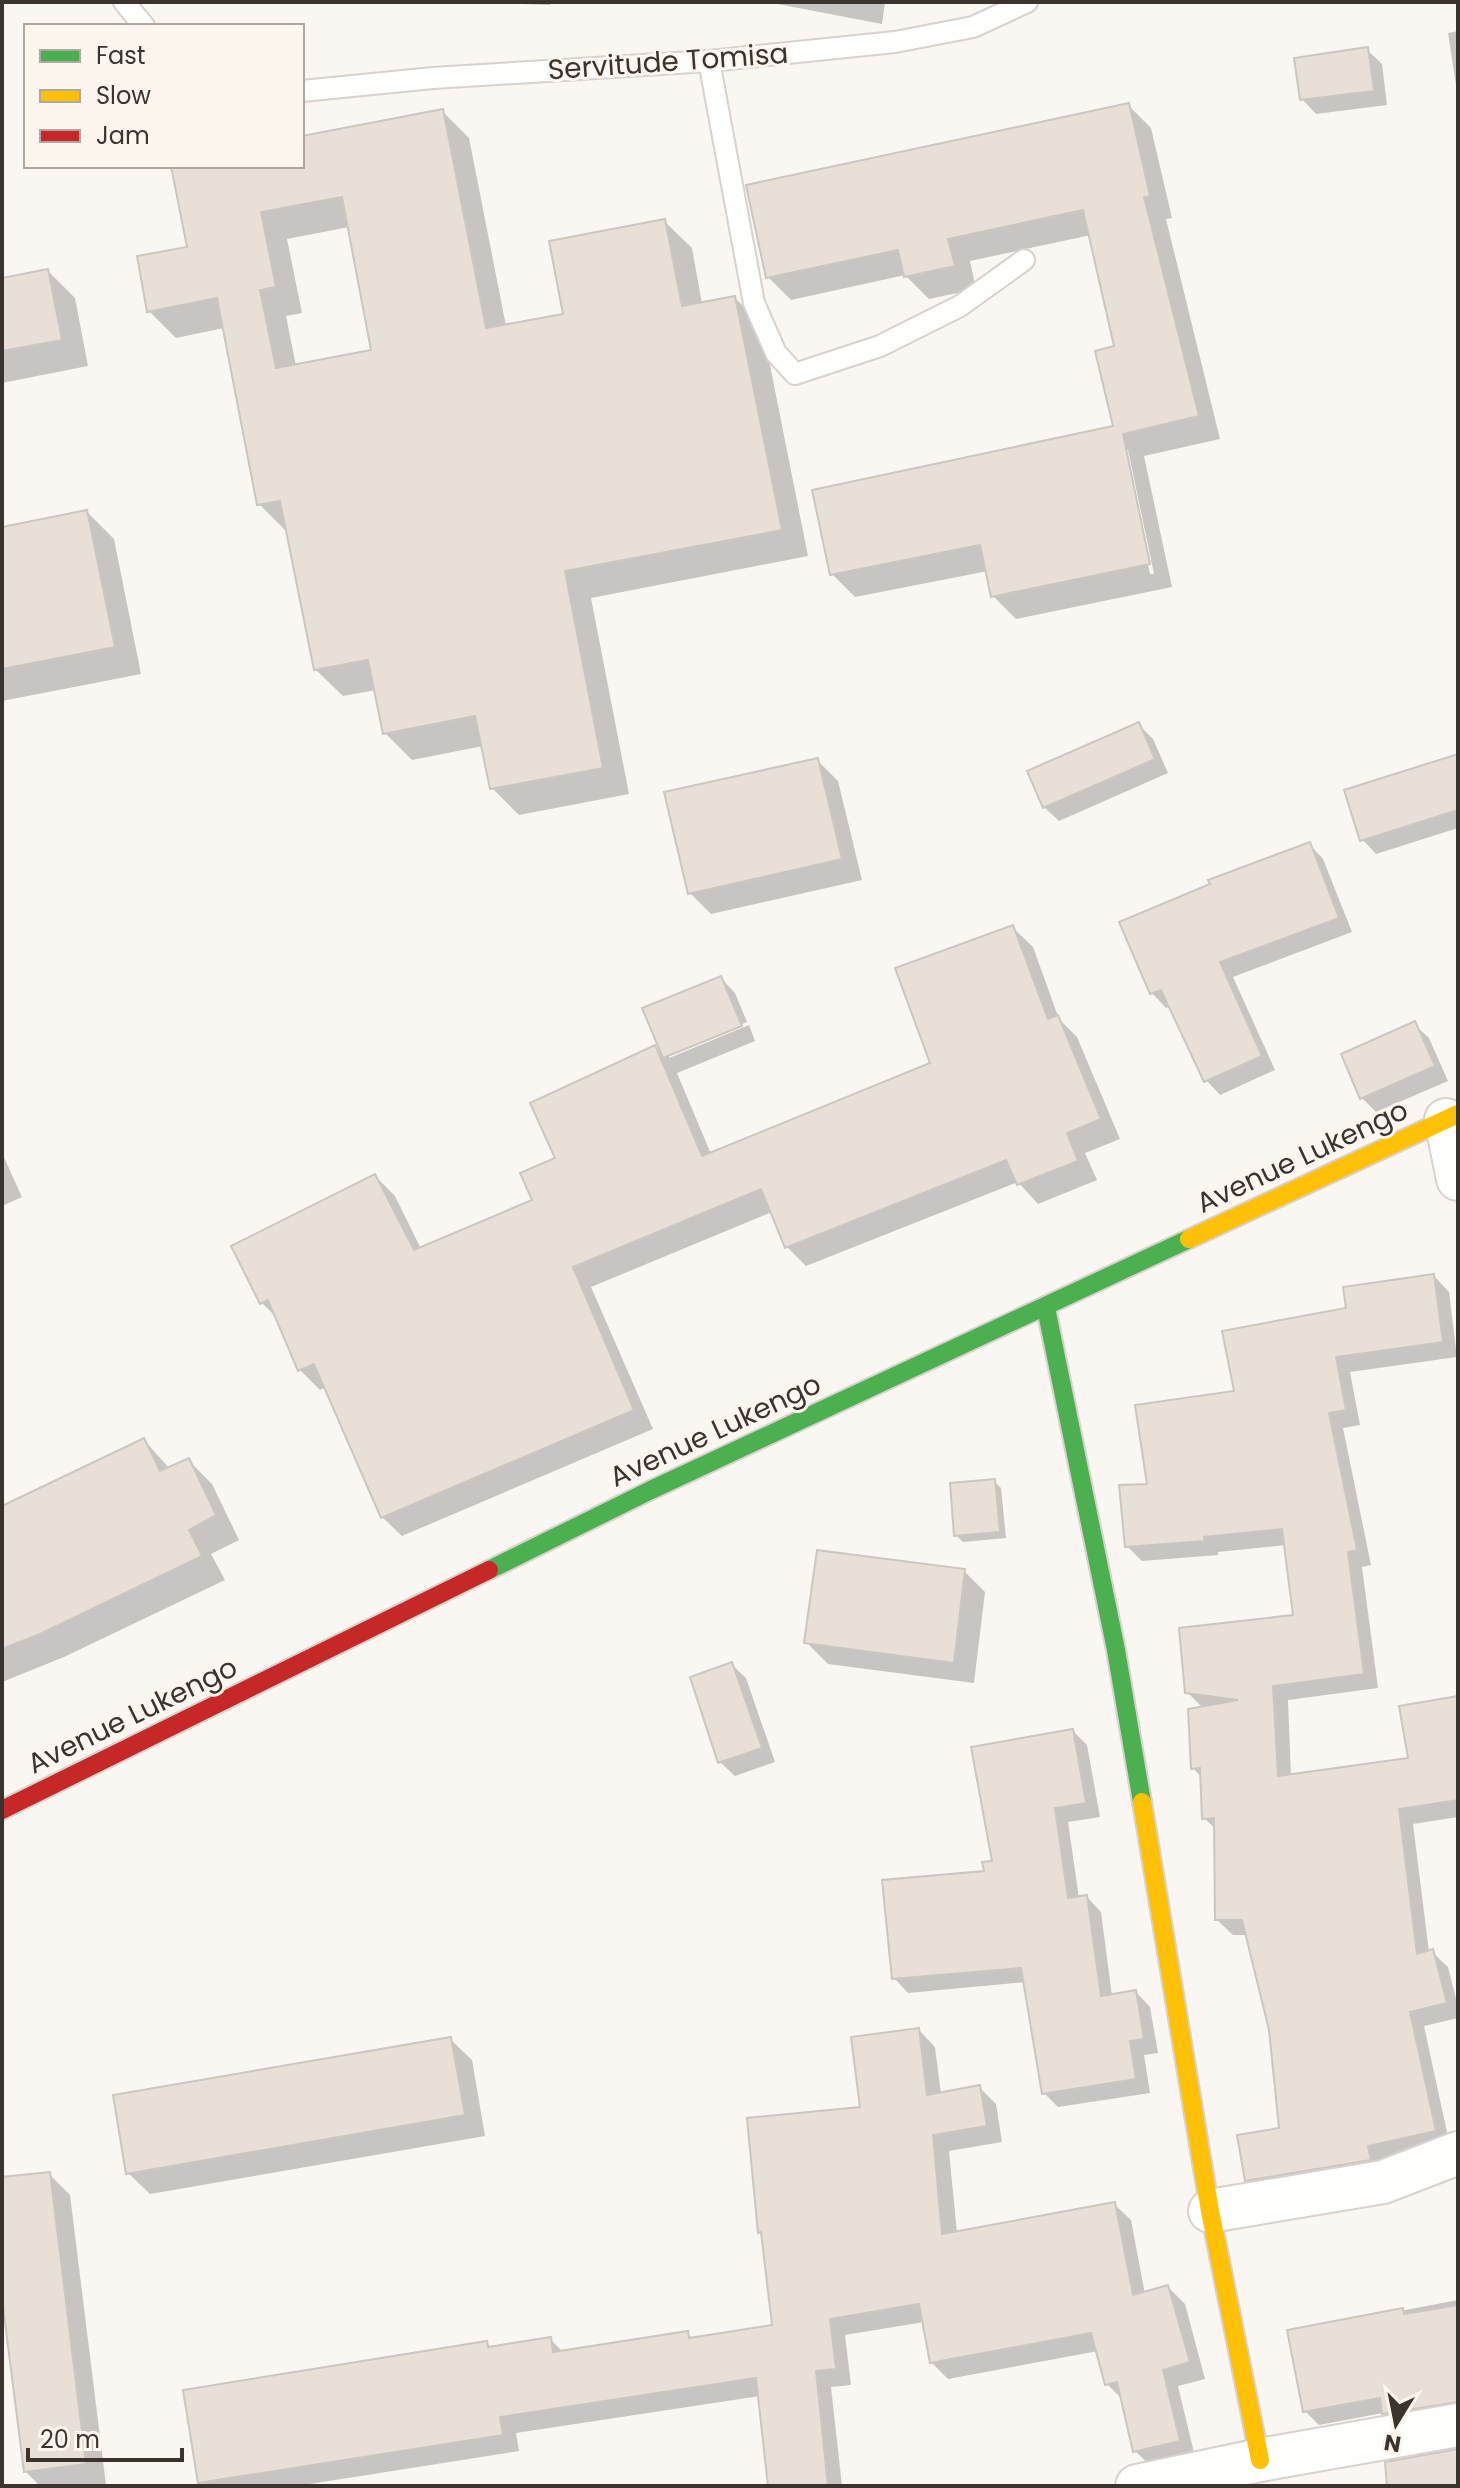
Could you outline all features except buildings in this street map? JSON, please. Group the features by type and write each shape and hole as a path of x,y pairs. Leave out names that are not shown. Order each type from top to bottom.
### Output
{"street":[{"path":"1452,1117 1458,1179"},
{"name":"Avenue Lukengo","path":"2,1810 636,1497 1452,1117"},
{"path":"1046,1308 1116,1650 1210,2211 1260,2460"},
{"path":"1210,2211 1383,2182 1458,2153"},
{"path":"1137,2486 1260,2460 1458,2425"}],"lane":[{"path":"124,2 142,24"},
{"name":"Servitude Tomisa","path":"304,91 433,78 709,61 895,42 973,27 1027,2"},
{"path":"709,61 754,303 776,353 795,374 880,346 960,306 1024,260"}],"traffic: fast":[{"path":"489,1570 651,1490 1189,1239"},
{"path":"1046,1308 1116,1650 1142,1802"}],"traffic: slow":[{"path":"1189,1239 1458,1114"},
{"path":"1142,1802 1210,2211 1260,2460"}],"traffic: jam":[{"path":"2,1810 489,1570"}]}
